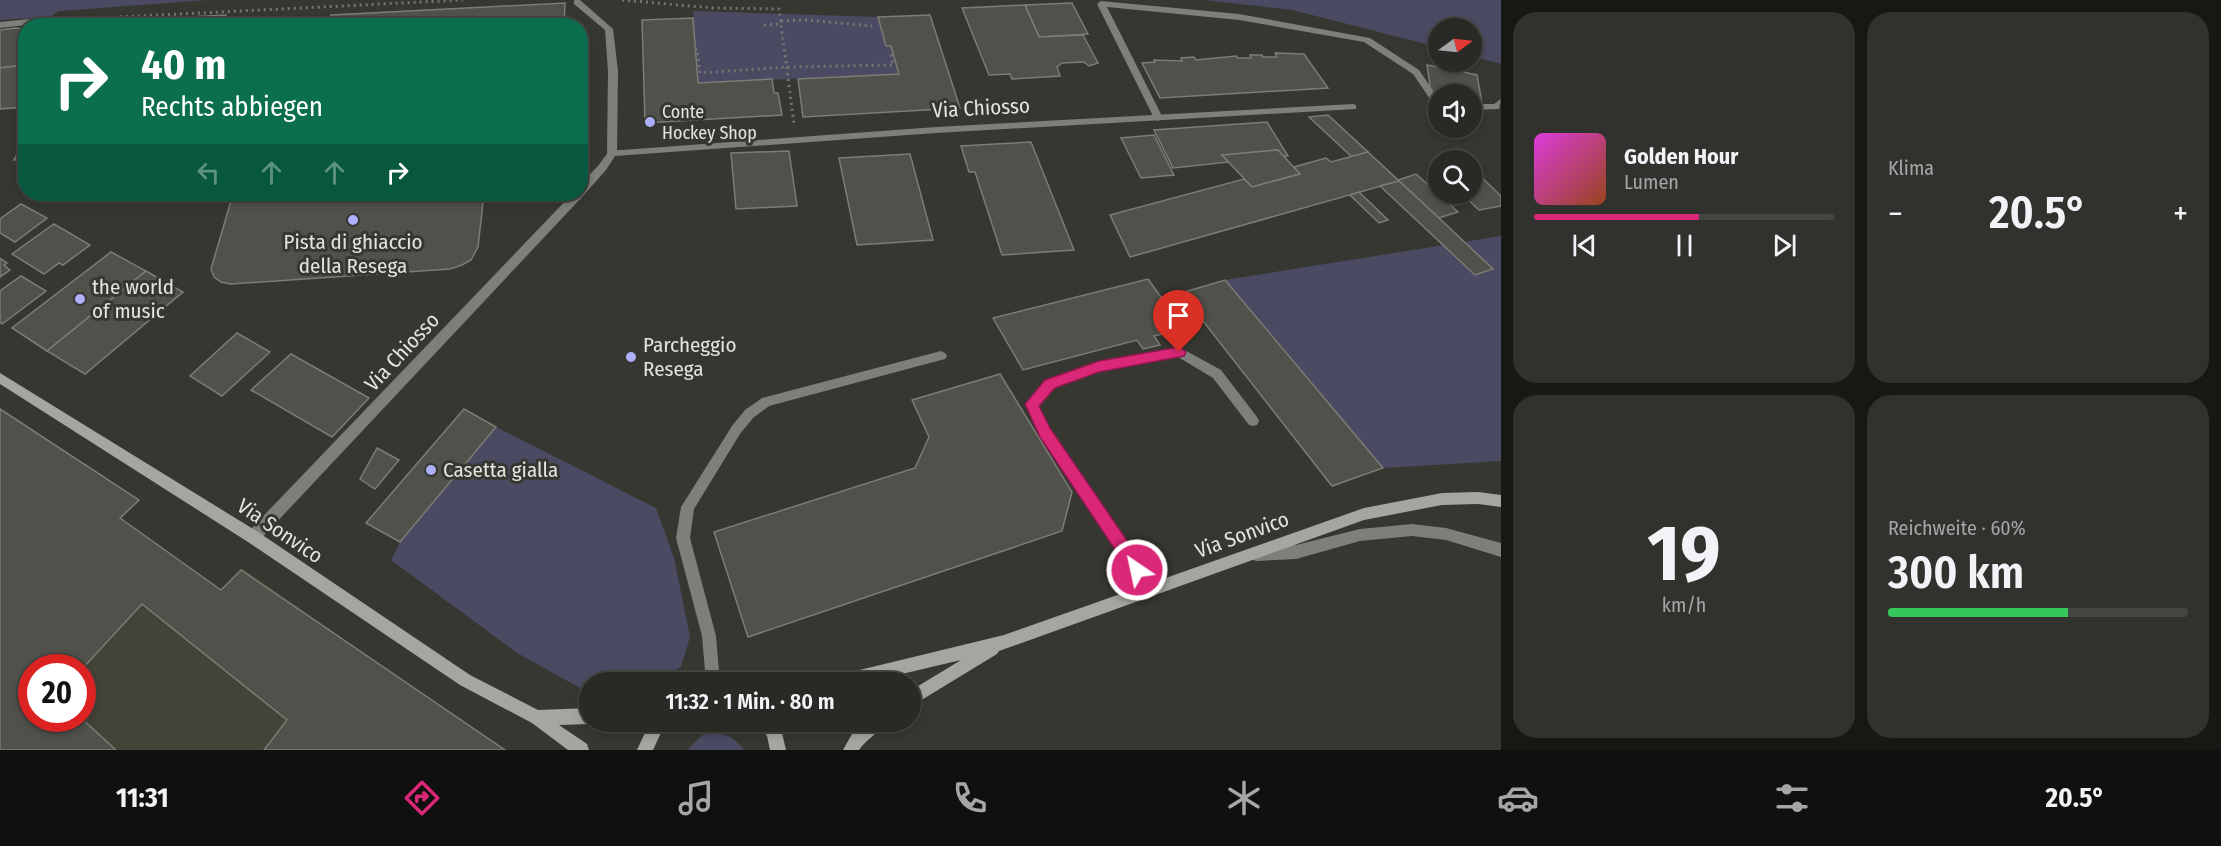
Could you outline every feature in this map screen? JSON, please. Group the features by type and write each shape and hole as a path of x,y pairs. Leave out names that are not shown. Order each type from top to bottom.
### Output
{"main road":[{"name":"Via Sonvico","path":"0,378 253,537 465,680 537,718 581,750"},
{"name":"Via Sonvico","path":"880,672 1004,642 1364,513 1442,499 1478,498 1501,501"},
{"name":"Via Sonvico","path":"921,693 1004,642"},
{"name":"Via Sonvico","path":"537,718 579,716"},
{"path":"645,750 653,732"},
{"path":"773,732 778,750"},
{"path":"851,750 857,739 865,732"}],"street":[{"path":"578,2 609,29 613,71 612,153"},
{"path":"1158,118 1101,4 1239,17 1367,40 1416,72 1428,90"},
{"path":"0,25 18,24"},
{"path":"1482,107 1496,107 1501,102"},
{"name":"Via Chiosso","path":"588,183 612,153 1353,106"},
{"name":"Via Chiosso","path":"253,537 570,201"},
{"path":"1151,590 1045,432 1032,404 1050,384 1099,367 1179,352 1217,374 1253,421"},
{"path":"712,672 709,636 682,538 683,524 688,507 736,430 748,414 766,402 940,356"},
{"path":"1250,555 1296,552 1360,535 1412,530 1446,534 1501,550"}],"path":[{"path":"131,18 464,0"},
{"path":"622,0 713,8 778,9 796,140"},
{"path":"764,25 807,20 872,26"},
{"path":"695,49 697,49 699,73 893,65 891,54 893,54"}],"shaded area":[{"path":"0,0 208,0 59,11 50,17 0,20"},
{"path":"1204,0 1501,0 1501,64 1482,59 1482,18 1428,18 1428,44 1292,10"},
{"path":"693,11 878,17 886,46 891,46 899,74 698,83"},
{"path":"1501,236 1501,461 1383,468 1225,280"},
{"path":"0,409 140,500 121,519 221,590 242,568 504,750 0,750"},
{"path":"496,427 656,508 674,558 690,637 681,667 672,672 579,672 579,687 517,653 391,560 400,542"},
{"path":"713,732 722,734 737,742 744,750 687,750 702,735"}],"building":[{"path":"565,3 564,18 330,18 331,15"},
{"path":"1072,3 1088,34 1039,37 1025,5"},
{"path":"1025,5 1039,37 1083,35 1098,63 1089,66 1084,62 1062,63 1057,67 1060,76 1012,79 1010,74 989,75 962,8"},
{"path":"226,15 225,18 167,18"},
{"path":"930,15 960,108 803,117 798,79 899,74 891,46 886,46 878,17"},
{"path":"693,18 698,83 772,79 774,93 778,93 782,115 645,123 642,20"},
{"path":"18,28 18,66 0,68 0,30"},
{"path":"1275,53 1304,54 1328,88 1160,98 1142,63 1155,62 1154,60 1182,61 1181,58 1194,57 1196,60 1236,56 1251,58 1250,55 1277,57"},
{"path":"18,66 18,108 0,109 0,68"},
{"path":"1428,72 1462,72 1477,75 1479,84 1430,84"},
{"path":"1328,115 1368,152 1352,157 1309,117"},
{"path":"1267,122 1288,156 1283,156 1278,150 1222,155 1229,162 1173,168 1154,130"},
{"path":"1154,135 1174,175 1141,178 1121,138"},
{"path":"1031,142 1074,250 1002,255 975,172 969,172 961,146"},
{"path":"1278,150 1300,174 1252,187 1222,155"},
{"path":"789,151 797,206 736,209 731,153"},
{"path":"1368,152 1399,181 1130,257 1110,215 1244,179 1252,187 1300,174 1294,167 1326,158 1331,162"},
{"path":"910,154 933,240 857,245 839,158"},
{"path":"1416,174 1428,185 1428,204 1449,204 1458,212 1439,218 1398,180"},
{"path":"1482,178 1501,196 1501,206 1479,210 1473,204 1482,204"},
{"path":"1399,181 1493,269 1475,275 1380,186"},
{"path":"1359,192 1388,220 1379,223 1350,195"},
{"name":"Pista di ghiaccio della Resega","path":"231,201 483,201 478,247 471,260 450,269 231,284 221,282 214,277 211,269"},
{"path":"21,204 47,218 15,242 0,233 0,219"},
{"path":"54,224 90,245 63,265 59,263 44,274 12,254"},
{"name":"the world of music","path":"111,252 146,271 47,351 12,328"},
{"path":"0,258 7,263 4,265 10,270 0,277"},
{"path":"146,271 183,292 85,374 47,351"},
{"path":"21,276 46,291 2,324 0,322 0,291"},
{"path":"1148,279 1184,329 1154,336 1160,345 1143,349 1137,340 1023,370 993,318"},
{"path":"1225,280 1383,468 1332,486 1181,293"},
{"path":"237,333 270,352 222,396 190,376"},
{"path":"291,354 369,398 332,437 251,390"},
{"path":"1000,374 1072,492 1062,531 748,637 714,532 915,468 929,437 912,400"},
{"path":"0,409 139,500 120,518 221,590 241,570 505,750 264,750 287,720 142,604 96,654 18,654 18,732 96,732 116,750 0,750"},
{"path":"464,409 496,427 400,542 366,523"},
{"path":"377,448 399,460 375,489 360,479"}],"place":[{"name":"Conte Hockey Shop","path":"650,122"},
{"name":"Pista di ghiaccio della Resega","path":"353,220"},
{"name":"the world of music","path":"80,299"},
{"name":"Parcheggio Resega","path":"631,357"},
{"name":"Casetta gialla","path":"431,470"}],"route":[{"path":"1137,570 1045,432 1032,404 1050,384 1099,367 1179,352"}]}
